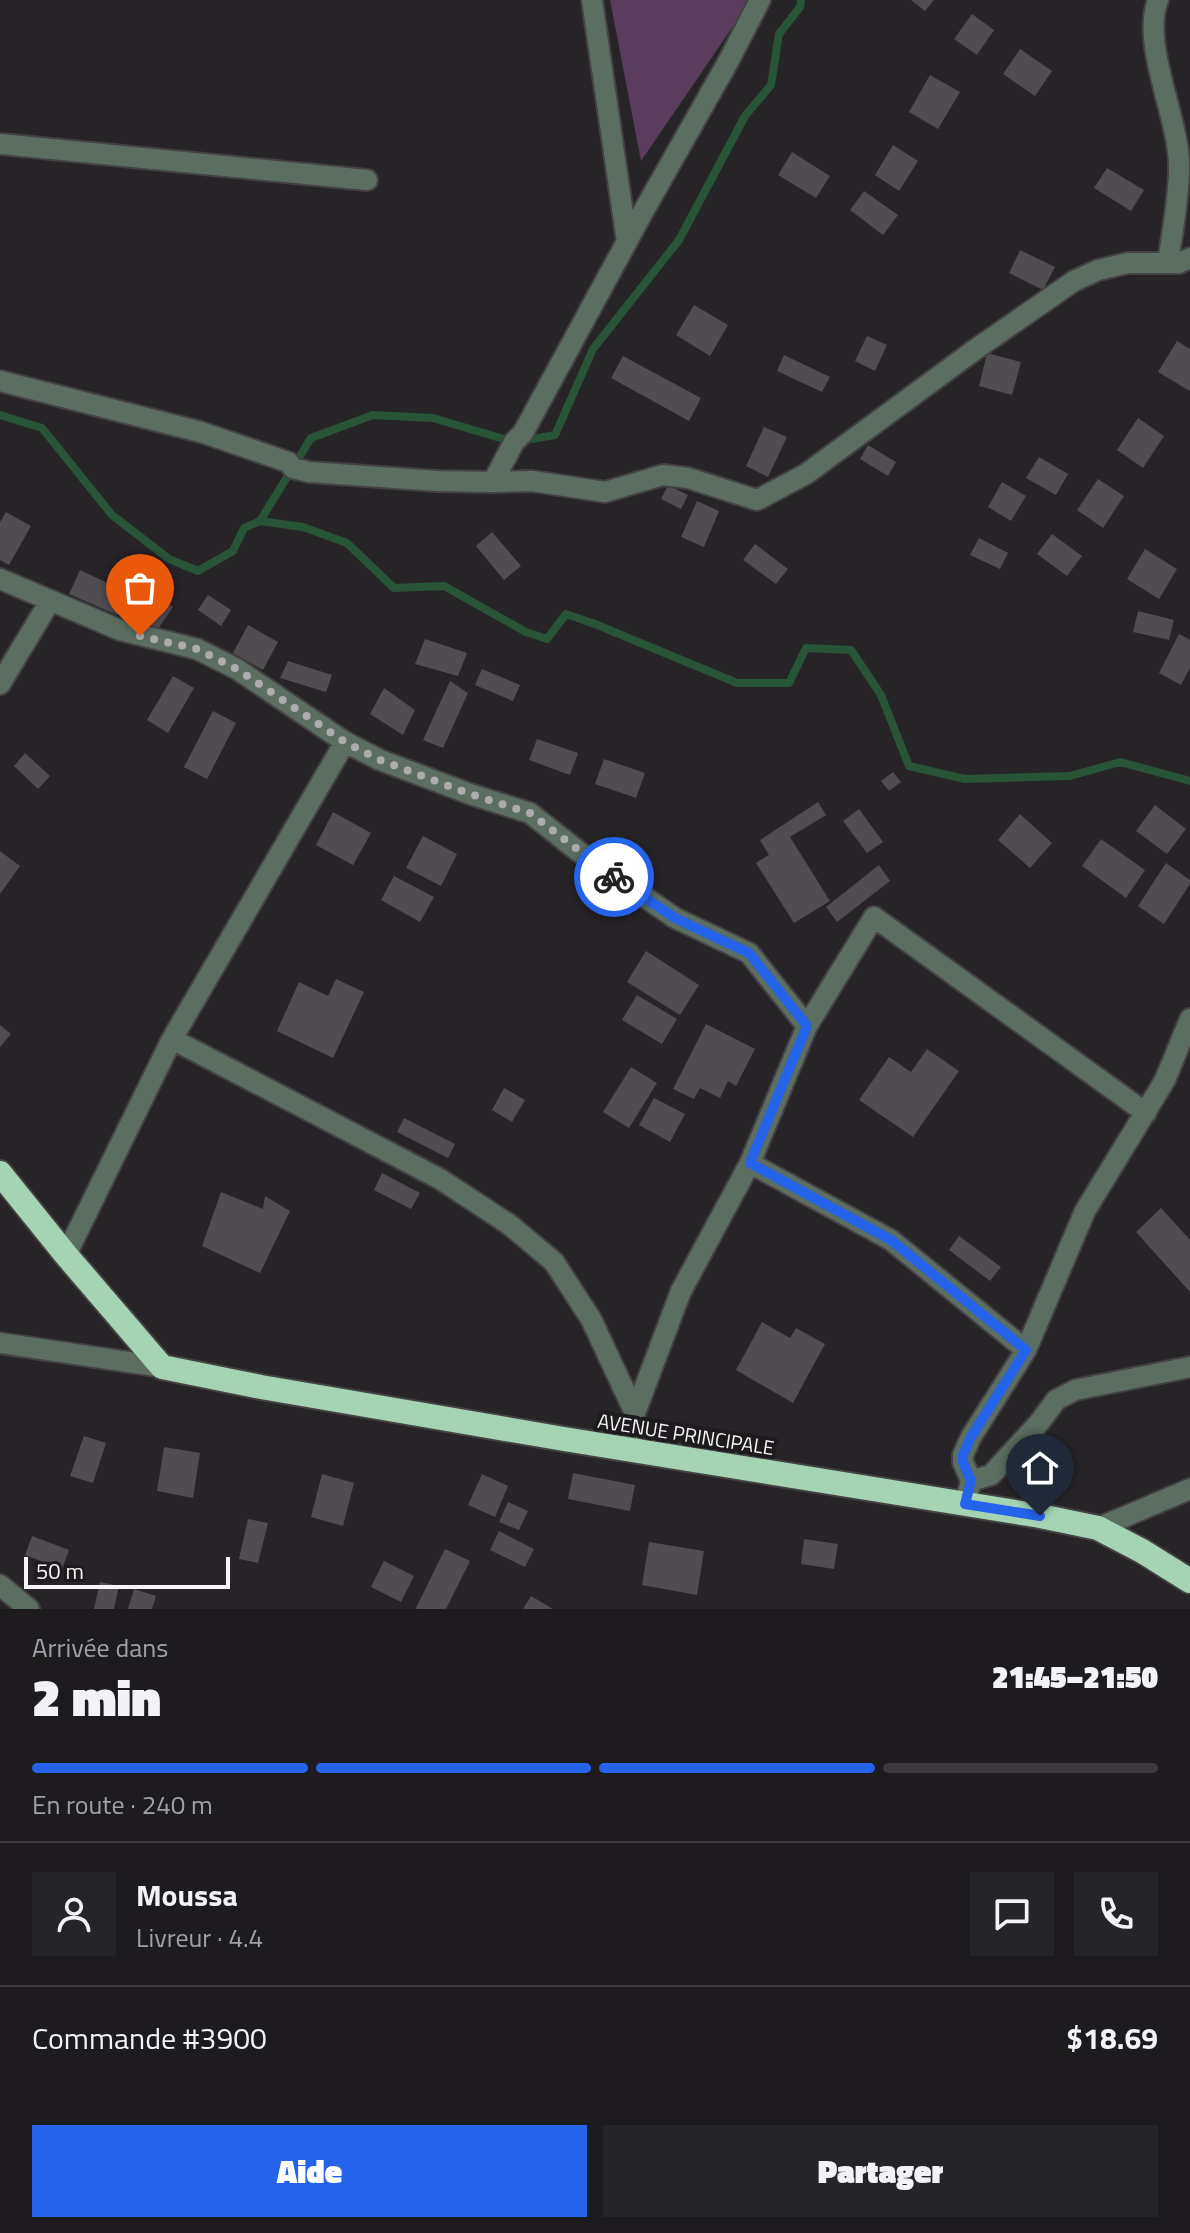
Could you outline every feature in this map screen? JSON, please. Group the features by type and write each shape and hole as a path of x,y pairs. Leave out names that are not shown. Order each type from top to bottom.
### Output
{"highway":[{"path":"0,1173 162,1367"},
{"name":"AVENUE PRINCIPALE","path":"162,1367 261,1387 630,1450 968,1493 1040,1516 1098,1528 1190,1581"}],"street":[{"path":"592,0 627,242"},
{"path":"493,482 514,442 523,433 760,0"},
{"path":"1158,0 1153,19 1155,47 1180,166 1168,263"},
{"path":"0,144 367,180"},
{"path":"0,381 201,432 309,472 437,481 532,481 605,492 663,475 688,478 757,500 806,474 1074,281 1098,270 1128,263 1179,263 1190,258"},
{"path":"0,579 120,630 197,649 237,669 345,742 380,760 530,813 663,911 749,953 807,1026"},
{"path":"0,684 50,601"},
{"path":"66,1255 172,1039 345,742"},
{"path":"630,1450 635,1413 681,1291 750,1163 807,1026 874,917 1146,1113"},
{"path":"1190,1019 1165,1080 1085,1211 1026,1350 967,1446 963,1462 968,1493 991,1475 1056,1400 1075,1390 1190,1367"},
{"path":"172,1039 440,1179 510,1225 554,1262 591,1319 635,1413"},
{"path":"750,1163 891,1240 1026,1350"},
{"path":"0,1343 162,1367"},
{"path":"1098,1528 1190,1489"},
{"path":"0,1585 29,1609"}],"shaded area":[{"path":"610,0 751,0 641,161"}],"building":[{"path":"911,0 934,0 925,11"},
{"path":"972,14 994,30 977,55 954,39"},
{"path":"1020,49 1052,71 1035,96 1003,74"},
{"path":"930,75 960,92 938,129 909,112"},
{"path":"893,145 918,161 899,191 875,175"},
{"path":"792,152 830,176 816,198 778,175"},
{"path":"1107,168 1144,190 1131,211 1094,188"},
{"path":"864,191 898,215 883,235 850,210"},
{"path":"1020,250 1055,267 1043,290 1009,273"},
{"path":"694,305 728,325 710,356 676,335"},
{"path":"867,336 887,345 875,371 855,361"},
{"path":"1177,341 1190,349 1190,391 1158,372"},
{"path":"987,353 1021,362 1012,395 979,386"},
{"path":"784,355 830,377 822,392 777,371"},
{"path":"623,356 701,398 689,421 611,378"},
{"path":"1138,418 1164,436 1143,468 1117,450"},
{"path":"764,427 787,437 768,477 746,466"},
{"path":"868,445 896,462 888,476 860,459"},
{"path":"1039,457 1068,474 1056,495 1026,478"},
{"path":"1098,479 1124,496 1103,528 1077,510"},
{"path":"1002,482 1026,496 1011,521 988,507"},
{"path":"668,485 688,495 681,509 661,499"},
{"path":"697,501 719,511 704,547 681,537"},
{"path":"6,512 31,526 9,565 0,560 0,522"},
{"path":"492,532 521,566 504,580 476,546"},
{"path":"1052,534 1082,556 1067,576 1037,554"},
{"path":"979,538 1008,553 1000,569 970,555"},
{"path":"755,544 788,569 776,584 743,560"},
{"path":"1145,549 1177,569 1159,599 1127,579"},
{"path":"80,570 127,592 117,615 69,594"},
{"path":"153,592 173,607 157,630 136,615"},
{"path":"208,595 231,610 221,626 198,610"},
{"path":"1138,611 1174,620 1169,640 1133,632"},
{"path":"248,625 278,642 263,670 233,653"},
{"path":"1179,634 1190,640 1190,668 1181,685 1159,673"},
{"path":"425,639 467,653 458,676 415,664"},
{"path":"288,661 332,675 326,692 280,678"},
{"path":"482,669 520,685 513,701 475,685"},
{"path":"173,676 194,688 168,733 147,720"},
{"path":"450,681 468,693 443,748 423,740"},
{"path":"384,688 415,710 403,735 370,714"},
{"path":"213,711 236,723 207,779 184,767"},
{"path":"537,739 578,753 570,775 529,760"},
{"path":"25,753 50,776 38,789 14,766"},
{"path":"604,759 645,773 636,798 595,784"},
{"path":"893,772 901,782 889,791 881,781"},
{"path":"818,802 826,815 790,837 830,901 794,923 756,863 769,855 760,840"},
{"path":"1155,805 1186,829 1167,854 1136,831"},
{"path":"859,809 883,842 867,853 843,821"},
{"path":"333,812 371,833 353,865 316,845"},
{"path":"1020,814 1052,843 1030,868 998,840"},
{"path":"423,836 457,854 441,886 406,868"},
{"path":"1101,839 1145,870 1126,898 1082,866"},
{"path":"0,851 20,866 0,894"},
{"path":"1166,863 1190,880 1190,884 1164,924 1138,906"},
{"path":"879,865 890,881 837,922 826,907"},
{"path":"394,876 434,897 420,922 381,900"},
{"path":"646,951 699,985 680,1015 627,982"},
{"path":"336,979 364,992 333,1058 277,1031 299,982 328,996"},
{"path":"637,995 677,1019 662,1044 622,1020"},
{"path":"706,1024 755,1049 736,1086 728,1081 720,1098 700,1088 694,1099 673,1089"},
{"path":"0,1025 11,1034 0,1047"},
{"path":"927,1049 959,1071 913,1137 859,1100 889,1057 911,1072"},
{"path":"631,1067 657,1083 629,1128 603,1112"},
{"path":"504,1088 525,1100 512,1122 492,1110"},
{"path":"654,1098 685,1114 670,1142 639,1125"},
{"path":"404,1118 455,1144 448,1158 397,1132"},
{"path":"382,1173 420,1193 411,1209 374,1190"},
{"path":"221,1192 263,1209 265,1196 290,1211 260,1273 202,1246"},
{"path":"1161,1208 1190,1240 1190,1292 1136,1232"},
{"path":"959,1236 1001,1267 990,1281 949,1250"},
{"path":"762,1322 790,1338 796,1328 825,1344 793,1403 736,1370"},
{"path":"84,1436 106,1443 93,1483 70,1476"},
{"path":"164,1447 200,1453 193,1498 157,1491"},
{"path":"573,1473 635,1485 630,1511 568,1499"},
{"path":"322,1474 354,1483 343,1526 311,1517"},
{"path":"482,1474 508,1486 495,1517 468,1505"},
{"path":"508,1502 528,1511 519,1530 499,1522"},
{"path":"248,1519 268,1523 258,1563 239,1559"},
{"path":"499,1531 534,1549 525,1567 490,1550"},
{"path":"32,1536 69,1550 62,1569 25,1555"},
{"path":"804,1539 838,1544 834,1569 801,1564"},
{"path":"649,1542 704,1551 697,1595 642,1585"},
{"path":"445,1549 470,1561 446,1609 417,1609 416,1608"},
{"path":"384,1561 414,1576 401,1602 371,1587"},
{"path":"100,1582 119,1586 114,1609 94,1609"},
{"path":"134,1589 156,1596 152,1609 128,1609"},
{"path":"531,1596 553,1609 523,1609"}],"waterway":[{"path":"260,521 311,438 373,415 433,418 514,442 555,435 593,349 679,240 745,116 771,85 779,34 800,7 801,0"},
{"path":"0,415 42,428 112,515 169,559 198,571 233,551 244,528 260,521 303,527 347,543 394,588 444,586 526,632 547,639 566,614 737,683 789,683 806,648 851,650 881,695 909,766 965,779 1070,776 1120,762 1190,781"}],"way so far":[{"path":"140,636 197,649 237,669 345,742 380,760 530,813 614,877"}],"route":[{"path":"614,877 675,918 749,953 807,1026 750,1163 891,1240 1026,1350 971,1437 963,1455 971,1481 965,1504 1040,1516"}]}
